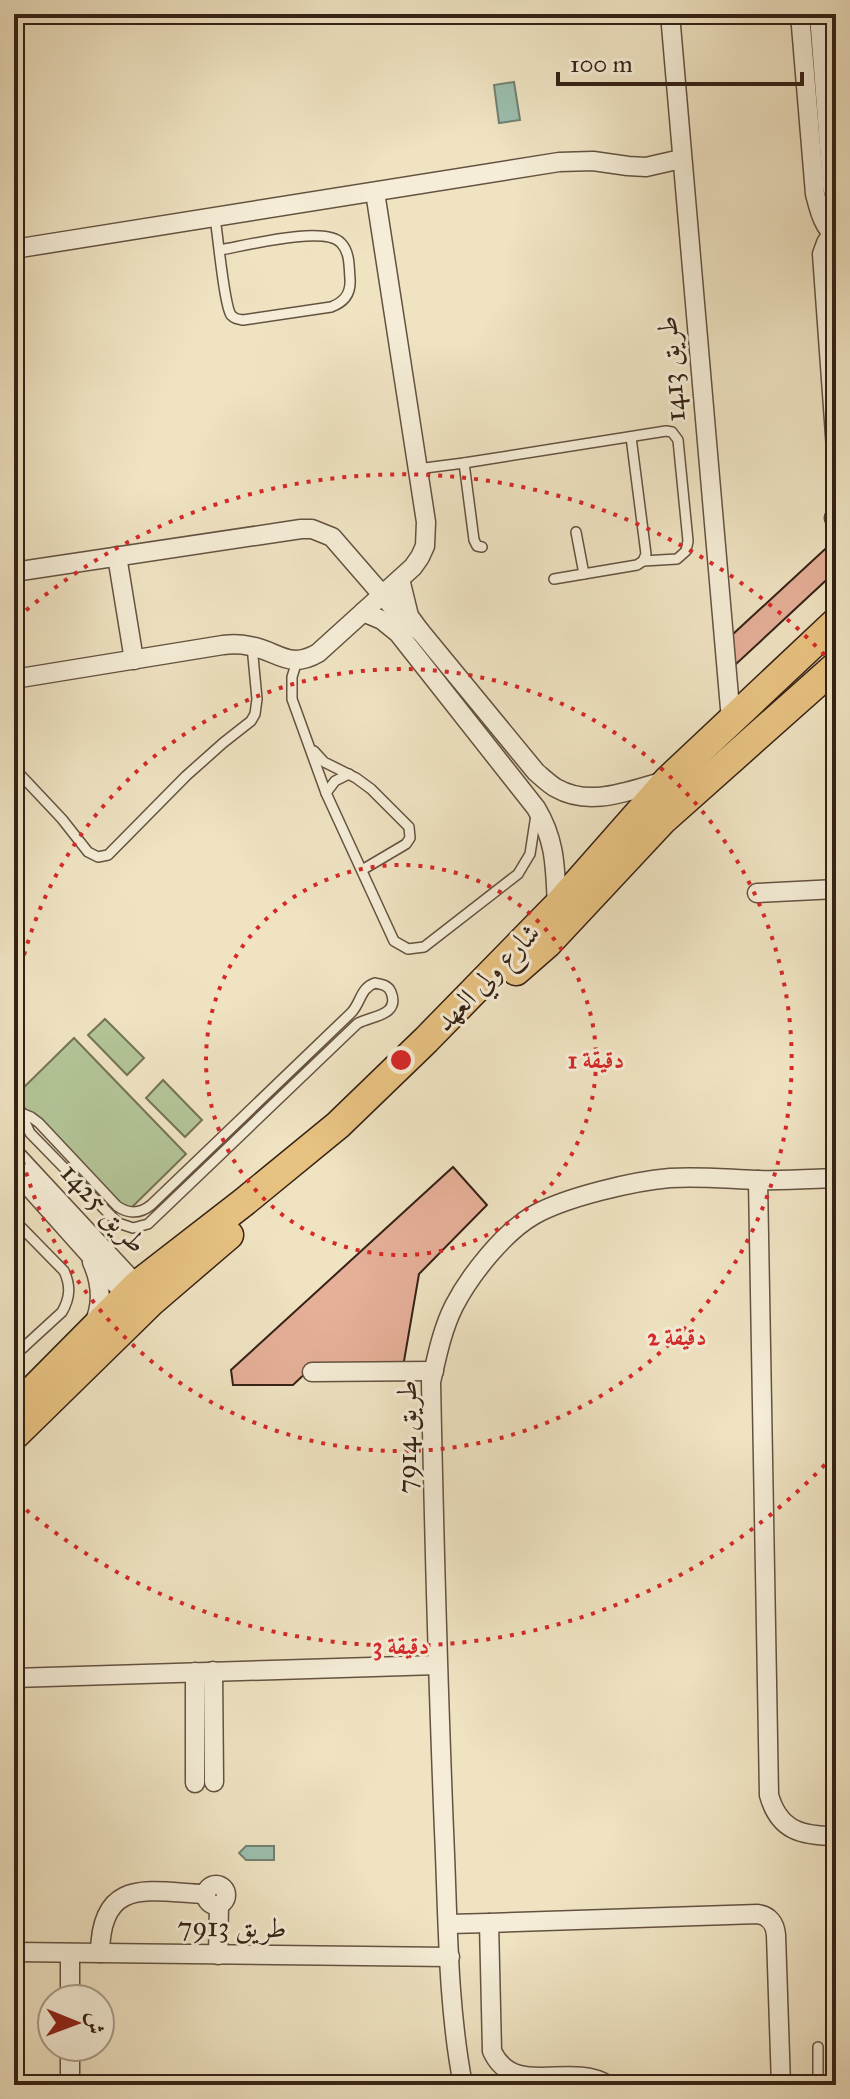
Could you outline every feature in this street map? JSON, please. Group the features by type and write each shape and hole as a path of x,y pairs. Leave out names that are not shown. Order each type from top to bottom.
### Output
{"main road":[{"name":"شارع ولي العهد","path":"458,1016 668,780 836,622"},
{"name":"شارع ولي العهد","path":"14,1436 139,1298 458,1016 548,943 663,820 833,671"},
{"name":"شارع ولي العهد","path":"14,1409 89,1333 139,1298"}],"street":[{"name":"طريق 1413","path":"670,14 731,720"},
{"path":"800,14 815,194 822,217 834,232 822,254 836,449"},
{"path":"819,14 832,186 836,203"},
{"path":"14,249 559,162 593,161 646,167 681,159"},
{"path":"14,679 223,645 252,646 297,661 308,658 318,653 420,557 425,546 426,522 375,192"},
{"path":"14,572 312,529 332,537 404,620 420,631"},
{"path":"117,556 134,660"},
{"path":"400,579 409,616 420,631 536,772 555,788 578,797 603,797 668,780"},
{"path":"363,612 382,620 398,633 536,808 553,846 557,906"},
{"path":"520,786 536,772"},
{"path":"757,893 836,889"},
{"name":"طريق 1425","path":"14,1153 139,1298"},
{"name":"طريق 1425","path":"14,1170 89,1255 139,1298"},
{"name":"طريق 7914","path":"463,2085 456,2048 448,1924 437,1665 431,1382 439,1346 454,1306 481,1266 508,1236 533,1215 557,1205 620,1186 671,1178 836,1178"},
{"path":"758,1180 769,1795 772,1807 786,1825 808,1835 836,1836"},
{"path":"89,1255 97,1278 99,1303 89,1333"},
{"path":"312,1372 434,1371"},
{"path":"14,1678 437,1665"},
{"path":"204,1672 204,1782"},
{"path":"100,1953 102,1926 116,1902 135,1891 212,1899 218,1955"},
{"path":"448,1924 758,1914 767,1917 776,1930 781,2085"},
{"path":"489,1923 491,2040 496,2061 502,2070 511,2078 531,2085 584,2078 608,2085"},
{"name":"طريق 7913","path":"14,1952 450,1957"},
{"path":"70,1953 70,1983"},
{"path":"70,2063 70,2085"}],"lane":[{"path":"215,218 220,250 230,313 237,319 331,307 343,301 350,290 346,249 335,238 293,237 220,250"},
{"path":"417,469 672,432 678,440 688,541 686,551 677,559 643,561 637,565 554,579"},
{"path":"631,437 646,554 643,561"},
{"path":"464,463 474,540 477,546 482,547"},
{"path":"576,532 584,574"},
{"path":"14,768 88,852 98,857 108,855 186,776 251,721 257,707 252,646"},
{"path":"297,661 292,677 295,711 326,793 394,941 408,949 424,947 518,874 532,846 536,808"},
{"path":"311,749 324,762 371,789 409,827 411,834 406,844 362,870"},
{"path":"326,793 335,781 349,774"},
{"path":"370,984 384,985 391,992 392,1002 386,1012 357,1024 155,1220 141,1227 125,1226 111,1217 30,1133 17,1110 39,1123 117,1206 128,1212 141,1212 358,1004 370,984"},
{"path":"358,1004 367,1019"},
{"path":"14,1220 58,1264 69,1281 67,1303 62,1312 14,1356"},
{"path":"14,1258 14,1280"},
{"path":"14,1335 24,1347"},
{"path":"818,2047 818,2085"}],"shaded area":[{"path":"514,82 520,120 499,123 494,85"},
{"path":"105,1019 144,1058 127,1075 88,1035"},
{"path":"74,1038 186,1154 126,1213 14,1097"},
{"path":"163,1080 202,1120 185,1137 146,1098"},
{"path":"246,1846 274,1846 274,1860 246,1860 239,1853"}],"building":[{"path":"836,539 836,571 735,665 732,635"},
{"path":"453,1167 487,1205 419,1274 403,1367 312,1367 293,1385 233,1385 231,1370"}]}
